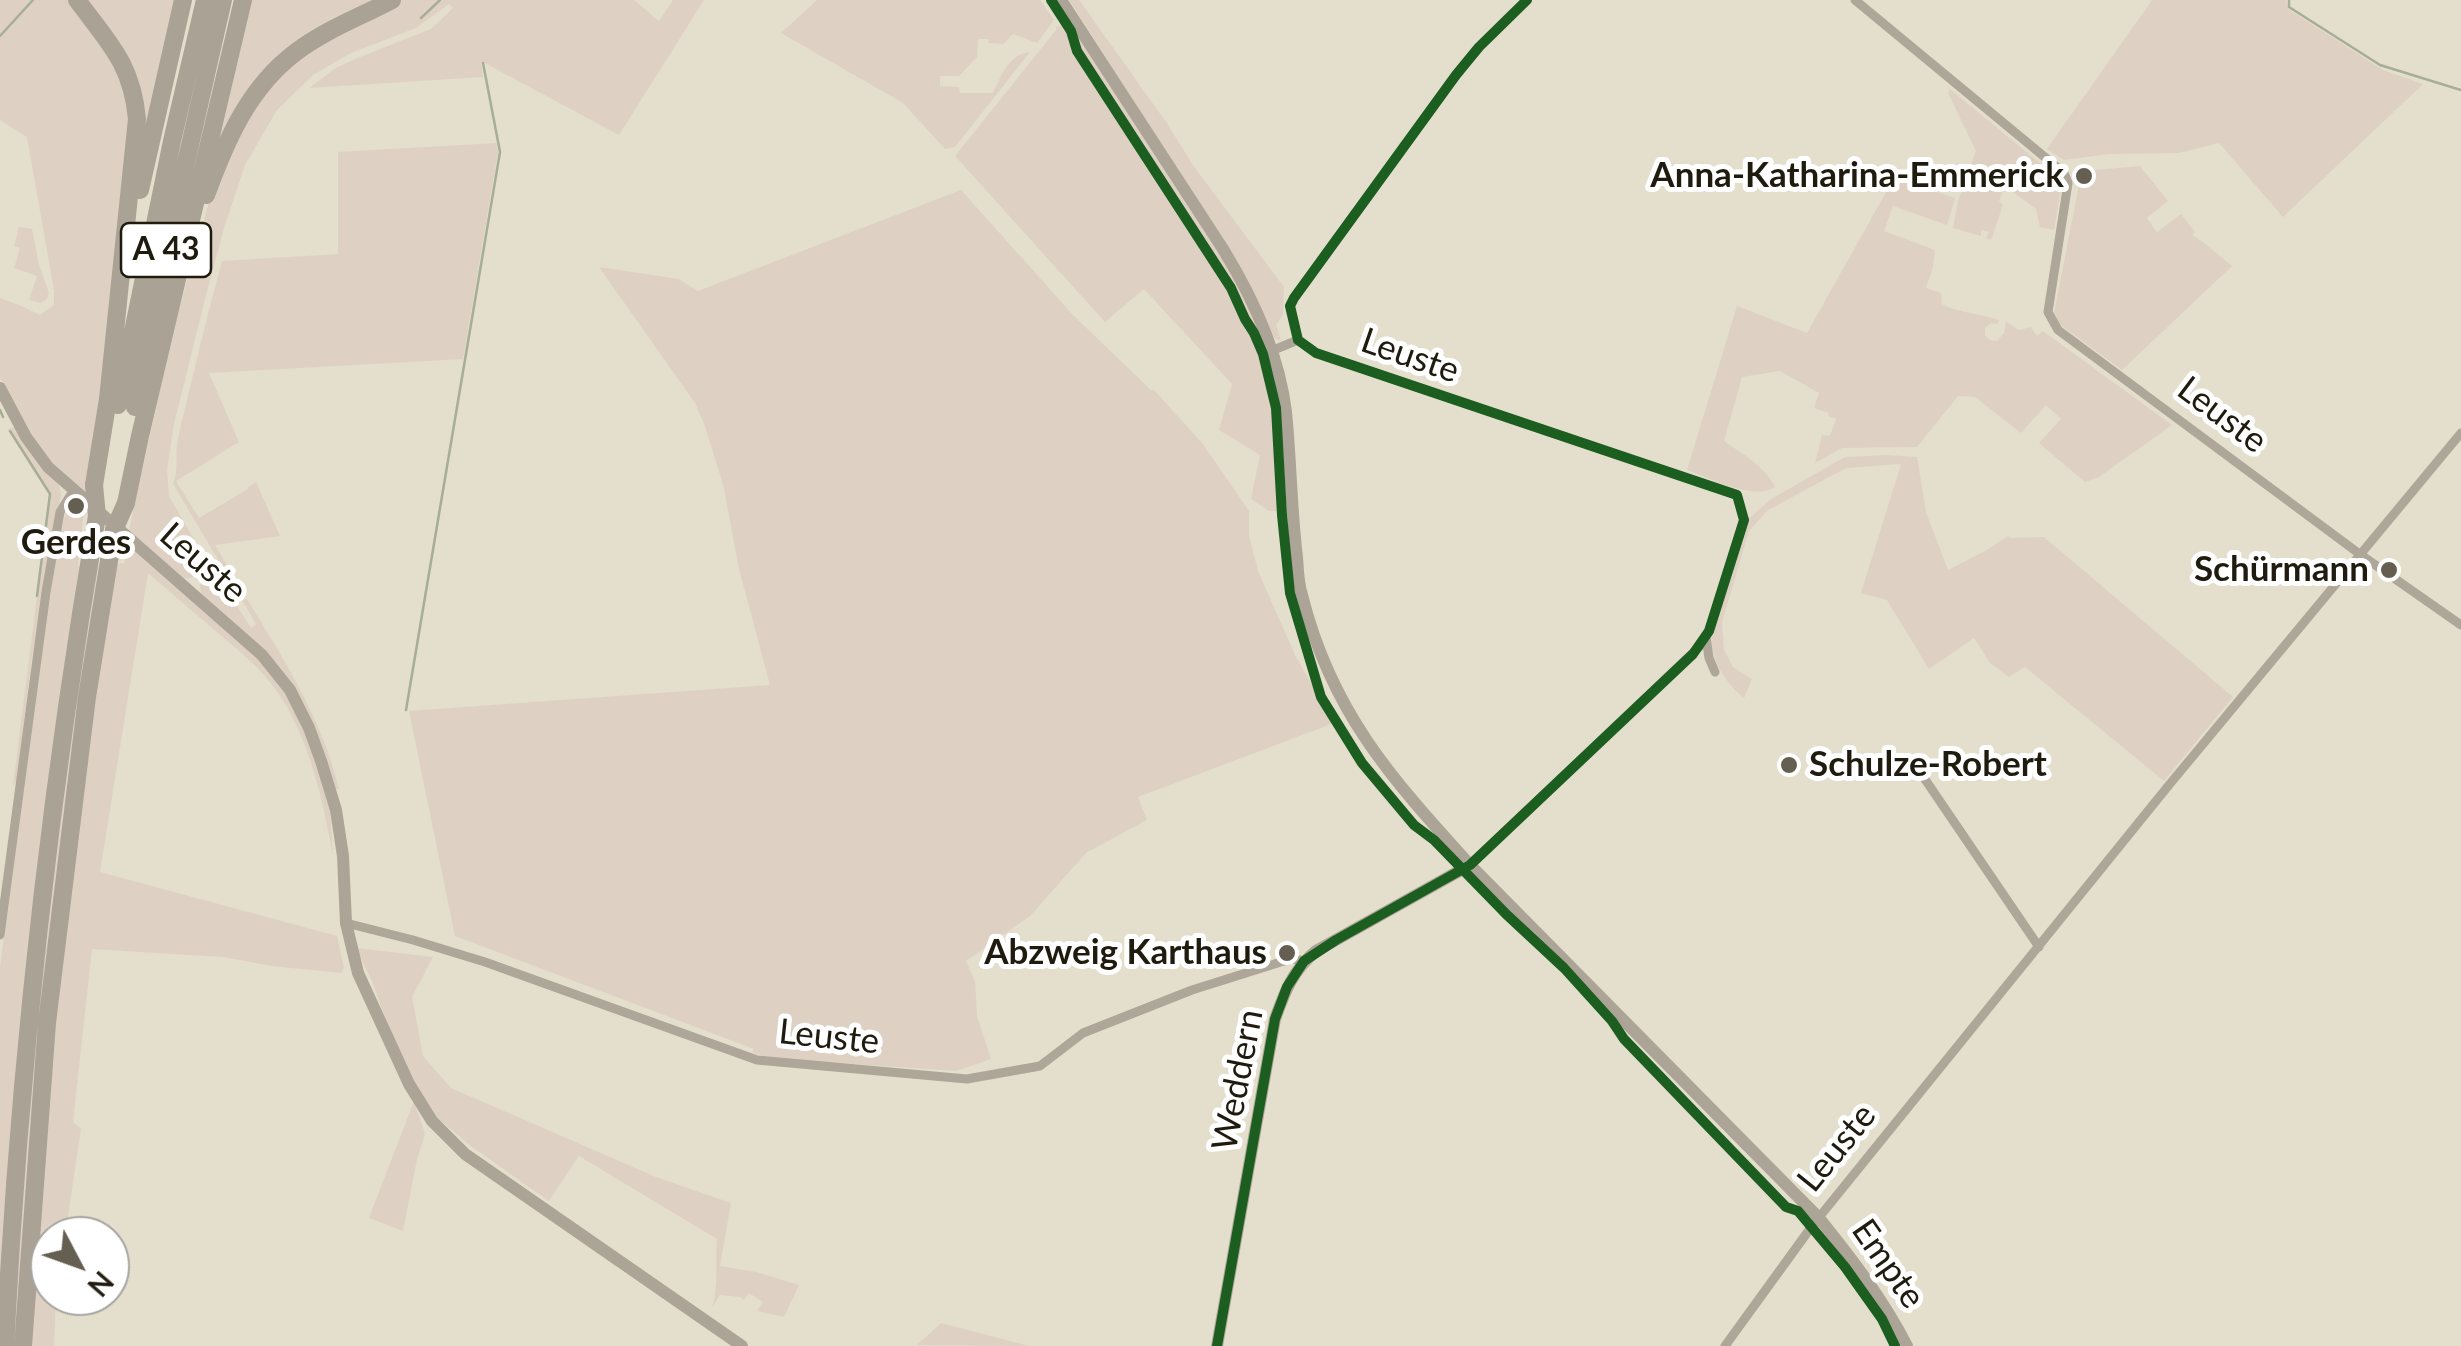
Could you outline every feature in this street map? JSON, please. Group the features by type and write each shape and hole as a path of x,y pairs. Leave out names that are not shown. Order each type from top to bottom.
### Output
{"highway":[{"path":"76,0 116,49 135,93 137,120 98,487"},
{"path":"122,272 183,0"},
{"name":"A 43","path":"5,1346 16,1164 38,928 98,516 98,487 205,0"},
{"name":"A 43","path":"23,1346 47,1023 87,696 108,558 122,502 161,273 223,0"},
{"path":"122,502 184,257 242,0"},
{"path":"184,257 214,173 236,122 252,97 295,52 392,0"}],"street":[{"name":"Empte","path":"1060,0 1246,287 1271,351 1285,408 1301,593 1329,679 1377,757 1470,864 1818,1218 1856,1264 1907,1346"},
{"path":"1271,351 1298,340 1290,306 1294,298 1456,75 1527,0"},
{"name":"Leuste","path":"1855,0 2064,173 2068,183 2048,312 2058,330 2461,625"},
{"name":"Leuste","path":"1298,340 1316,353 1737,495 1744,520 1706,637 1686,661 1470,864"},
{"name":"Leuste","path":"0,388 26,437 48,467 262,655 290,690 310,728 336,810 346,924 358,972 409,1084 432,1121 465,1154 742,1346"},
{"name":"Leuste","path":"1726,1346 1818,1218 2461,433"},
{"path":"0,935 48,578 60,512 73,491"},
{"name":"Leuste","path":"1686,661 1703,662 1713,669 1706,637"},
{"path":"1918,769 2038,947"},
{"name":"Weddern","path":"1217,1346 1276,1018 1286,986 1316,951 1470,864"},
{"name":"Leuste","path":"346,924 485,962 757,1060 967,1079 1040,1066 1083,1034 1192,990 1284,961 1304,961"}],"shaded area":[{"path":"0,0 70,0 114,59 131,106 86,495 43,453 0,377 0,298 40,315 54,305 54,290 27,137 0,120"},
{"path":"84,0 178,0 143,150 142,115"},
{"path":"251,0 378,0 317,31 216,145"},
{"path":"402,0 634,0 659,21 673,0 704,0 619,135 481,61 483,77 309,88 336,68 431,29 453,8 449,4 416,28 351,53 313,75 277,110 245,165 225,225 174,424 167,469 169,496 204,557 197,574 180,577 129,530 174,327 215,181 263,92 310,49"},
{"path":"817,0 1040,0 1054,20 1037,43 1013,34 1003,44 978,39 977,57 959,76 940,76 940,86 959,87 960,93 993,93 1011,61 1030,52 955,147 945,149 903,103 781,33"},
{"path":"1069,0 1079,0 1195,168 1284,287 1283,314 1276,325 1281,341 1274,338 1240,266"},
{"path":"2152,0 2286,0 2288,9 2383,70 2423,84 2283,217 2219,143 2179,153 2109,154 2064,160 2047,149"},
{"path":"1063,25 1076,31 1218,250 1253,317 1277,394 1286,501 1280,511 1269,511 1251,499 1260,455 1219,430 1232,384 1144,289 1105,322 955,156 1056,27"},
{"path":"1950,89 2058,178 2061,189 2054,230 2040,227 2036,209 2005,186 1991,240 1986,238 1989,232 1981,230 1981,236 1953,228 1976,151 1948,93"},
{"path":"496,143 498,152 463,359 209,373 239,442 176,481 199,518 256,482 280,536 215,545 244,594 238,593 173,484 178,438 222,261 338,254 338,152"},
{"path":"2140,166 2168,201 2147,218 2157,232 2181,214 2195,232 2192,235 2232,266 2122,370 2059,324 2054,313 2079,185 2074,172"},
{"path":"1894,178 1955,198 1947,225 1893,206 1884,231 1935,250 1926,288 1941,293 1942,304 1999,320 1985,328 1990,340 1997,341 2006,322 2019,330 2031,327 2037,336 2043,331 2172,425 2099,477 2085,482 2039,443 2061,419 2046,405 2021,433 1975,397 1958,396 1917,447 1842,448 1815,463 1822,435 1830,436 1836,419 1814,408 1819,393 1780,371 1742,377 1724,441 1759,466 1775,487 1766,491 1744,490 1687,470 1737,306 1807,333"},
{"path":"961,190 1073,315 1154,390 1203,444 1249,511 1249,535 1258,571 1296,657 1334,723 1138,797 1147,820 1086,853 1030,916 966,961 975,981 977,1016 991,1059 956,1071 767,1058 752,1052 754,1049 455,936 409,711 770,685 738,565 724,488 705,426 695,403 599,267 679,279 698,291"},
{"path":"19,227 32,229 49,293 41,303 29,300 37,276 14,268 20,248 14,246"},
{"path":"14,427 59,485 61,495 13,786 50,494 8,429"},
{"path":"1845,457 1917,457 1926,512 1948,570 2008,536 2044,537 2233,697 2164,781 2025,667 2009,677 1990,663 1974,638 1929,669 1887,600 1861,593 1901,464 1846,468 1768,510 1749,531 1722,622 1724,650 1733,667 1752,679 1744,698 1731,685 1716,661 1711,633 1746,521 1771,499"},
{"path":"67,510 84,510 78,566 124,563 129,545 252,652 287,694 302,722 330,808 333,854 310,760 279,694 248,659 148,573 100,872 337,936 344,968 341,973 223,957 92,949 73,1122 81,1129 68,1216 30,1216 30,1316 55,1316 54,1346 0,1346 0,967 49,592"},
{"path":"211,576 220,579 251,628 256,624 242,600 247,599 275,644 323,738 339,789 335,790 306,709 201,594 200,584"},
{"path":"356,948 433,957 412,997 423,1056 451,1088 656,1177 731,1203 720,1266 799,1285 784,1317 757,1311 763,1302 749,1293 744,1300 720,1295 712,1308 717,1239 579,1156 549,1201 436,1117 413,1082"},
{"path":"414,1101 425,1134 403,1231 369,1218"},
{"path":"941,1323 1029,1346 917,1345"}],"waterway":[{"path":"0,36 33,0"},
{"path":"421,18 440,0"},
{"path":"2289,0 2289,7 2380,65 2461,90"},
{"path":"406,710 500,152 483,63"},
{"path":"0,410 3,417"},
{"path":"10,431 50,494 37,596"}],"cycle path":[{"path":"1051,0 1071,31 1077,51 1231,288 1263,354 1276,408 1290,593 1321,697 1362,763 1414,825 1564,968 1624,1039 1786,1207 1798,1211 1845,1267 1882,1319 1895,1346"},
{"path":"1217,1346 1275,1019 1287,987 1304,961 1470,865 1693,654 1709,631 1744,520 1737,495 1316,353 1298,340 1290,306 1294,298 1456,75 1527,0"}],"place":[{"name":"Anna-Katharina-Emmerick","path":"2084,176"},
{"name":"Gerdes","path":"76,506"},
{"name":"Schürmann","path":"2389,570"},
{"name":"Schulze-Robert","path":"1789,765"},
{"name":"Abzweig Karthaus","path":"1287,953"}]}
